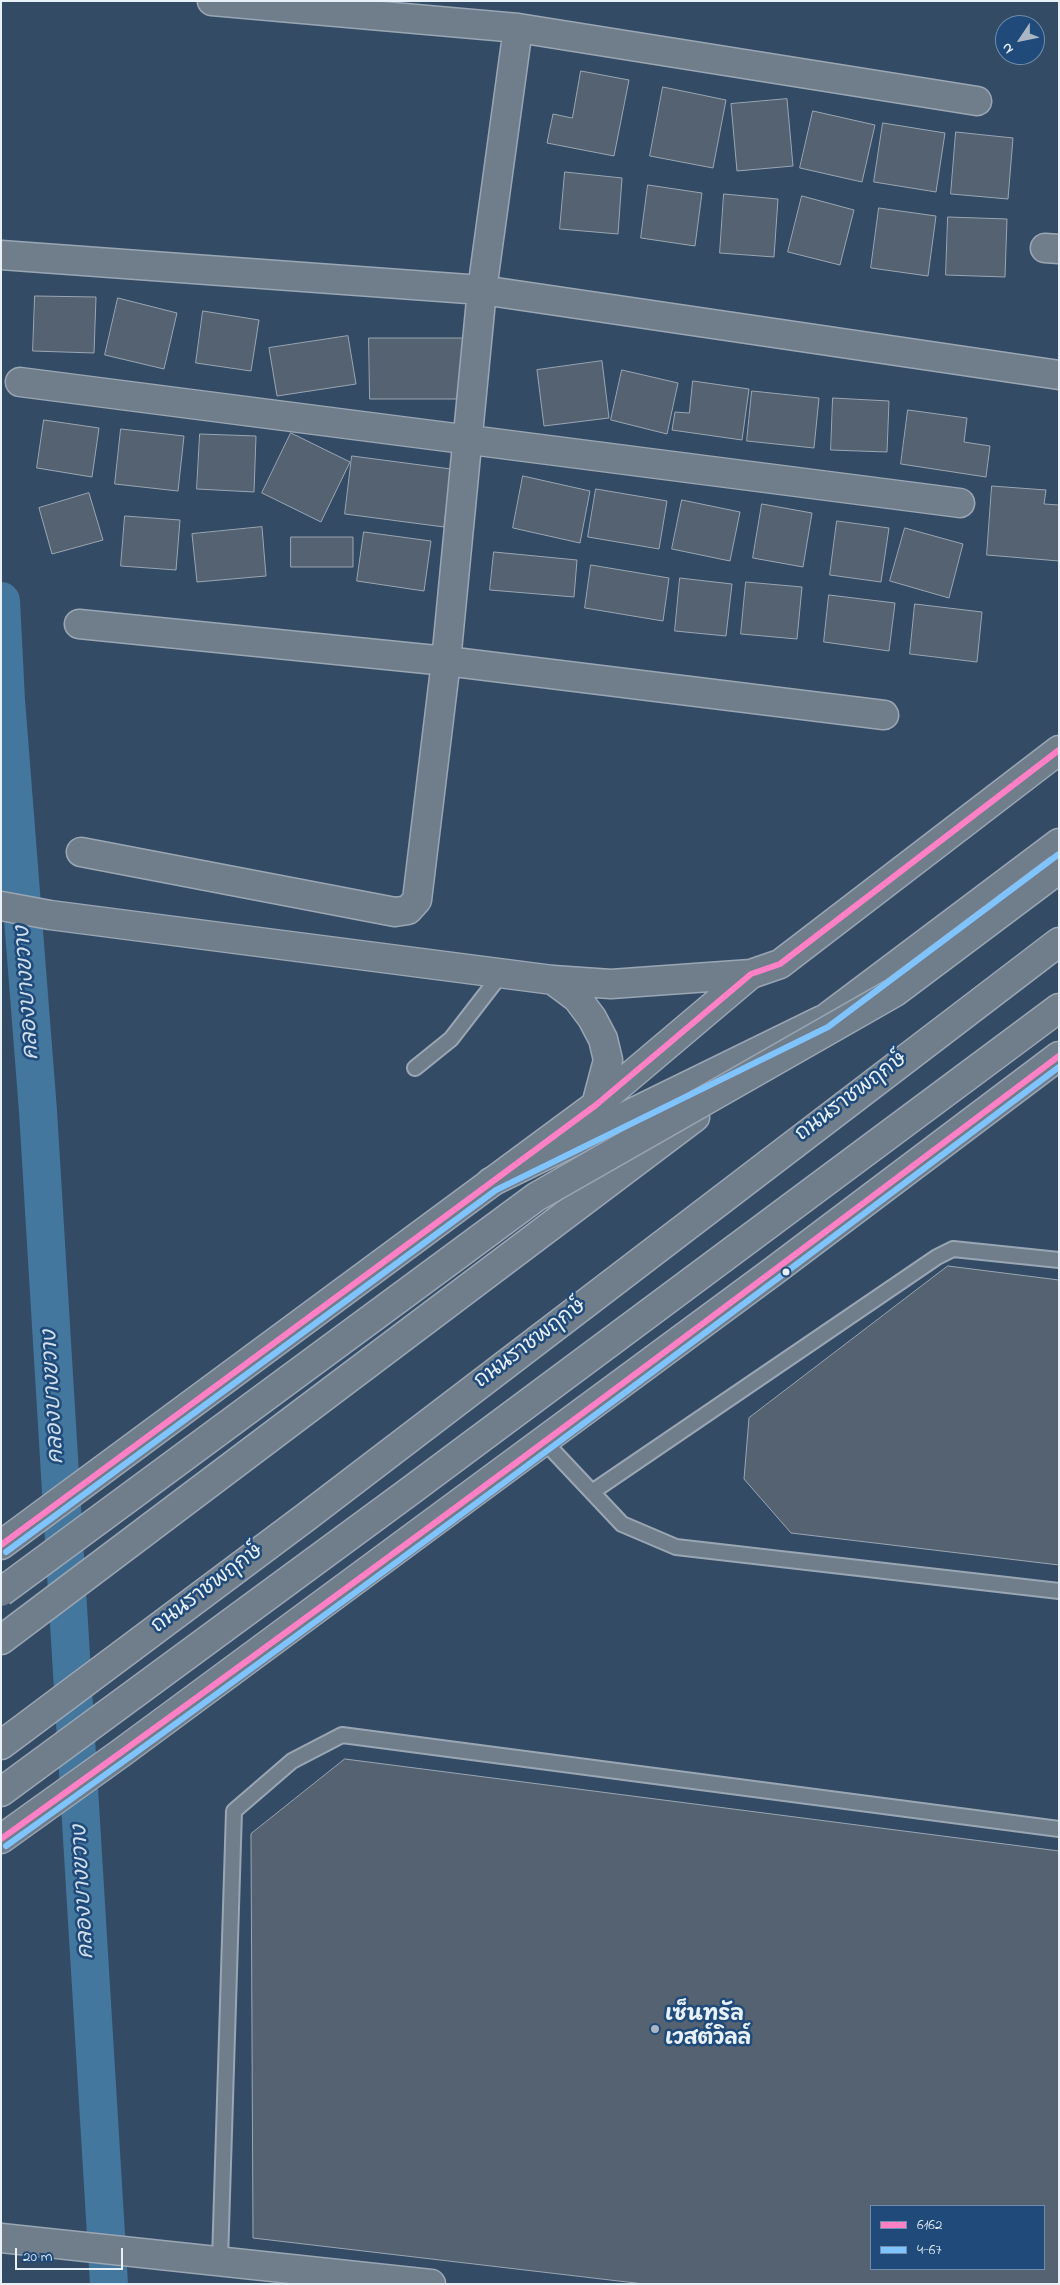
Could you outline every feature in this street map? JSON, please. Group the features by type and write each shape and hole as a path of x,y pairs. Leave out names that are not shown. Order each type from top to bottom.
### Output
{"main road":[{"path":"212,1 518,28 977,101"},
{"path":"81,852 395,912 408,910 417,900 446,661 482,290 518,28"},
{"path":"5,255 482,290 1059,374"},
{"path":"20,382 960,503"},
{"path":"79,624 446,661 884,715"},
{"path":"1,906 50,915 553,980 611,984 751,974 780,964 1059,750"},
{"path":"1,1640 1059,843"},
{"path":"1,1592 536,1197 895,992 1059,870"},
{"name":"ถนนราชพฤกษ์","path":"1,1745 306,1517 1059,942"},
{"path":"8,1540 78,1486 596,1105 751,974"},
{"path":"553,980 577,998 592,1018 603,1039 608,1060 596,1105"},
{"path":"1,1792 414,1488 1059,1008"},
{"path":"491,1182 823,1020"},
{"path":"1,1840 121,1754 775,1270 1059,1056"},
{"path":"1,2238 431,2284"}],"lane":[{"path":"415,1068 451,1039 502,973"},
{"path":"592,1492 937,1257 952,1249 1059,1260"},
{"path":"543,1440 622,1524 676,1547 1059,1591"},
{"path":"220,2260 234,1811 292,1761 342,1735 1059,1830"}],"building":[{"path":"581,71 629,80 614,156 547,143 553,114 572,118"},
{"path":"663,87 726,100 713,168 650,156"},
{"path":"787,99 793,166 737,171 731,104"},
{"path":"813,111 875,125 862,182 800,168"},
{"path":"883,123 945,133 936,192 874,182"},
{"path":"956,132 1013,138 1008,199 951,194"},
{"path":"565,172 622,178 618,234 560,229"},
{"path":"648,185 702,193 695,246 641,238"},
{"path":"724,194 778,199 774,257 720,253"},
{"path":"802,196 854,210 840,265 788,252"},
{"path":"879,208 936,216 928,276 871,268"},
{"path":"948,217 1007,219 1005,277 946,275"},
{"path":"35,296 96,297 94,353 33,351"},
{"path":"118,298 177,313 164,369 105,355"},
{"path":"203,311 259,320 251,371 196,363"},
{"path":"348,336 356,384 277,396 269,348"},
{"path":"369,338 463,338 463,399 370,399"},
{"path":"602,361 609,418 544,426 537,370"},
{"path":"622,370 678,383 667,434 611,420"},
{"path":"693,381 749,389 742,440 672,430 675,412 689,413"},
{"path":"752,391 819,398 814,448 747,441"},
{"path":"833,398 889,401 887,452 831,450"},
{"path":"908,410 967,418 964,442 990,446 986,477 901,464"},
{"path":"44,420 99,428 92,477 37,468"},
{"path":"121,429 184,436 178,491 115,484"},
{"path":"291,433 350,462 321,522 262,493"},
{"path":"200,434 256,436 254,492 197,489"},
{"path":"352,456 451,469 444,527 345,514"},
{"path":"523,476 590,491 580,543 513,528"},
{"path":"992,486 1046,490 1044,504 1059,505 1059,561 987,555"},
{"path":"596,489 667,501 659,549 588,537"},
{"path":"89,493 103,540 52,554 39,508"},
{"path":"682,500 740,512 730,561 672,549"},
{"path":"762,504 812,513 803,567 753,558"},
{"path":"125,516 180,520 176,570 121,566"},
{"path":"837,521 889,528 881,582 830,575"},
{"path":"262,527 266,576 197,582 192,534"},
{"path":"905,528 963,544 949,598 890,581"},
{"path":"364,532 431,541 424,591 357,581"},
{"path":"291,537 353,537 353,567 291,567"},
{"path":"494,552 577,560 574,597 490,590"},
{"path":"591,565 669,578 663,621 585,608"},
{"path":"680,578 732,584 726,636 675,631"},
{"path":"746,582 802,587 797,639 741,634"},
{"path":"829,595 895,603 889,651 824,642"},
{"path":"915,604 982,612 977,662 910,654"},
{"path":"948,1266 1059,1280 1059,1565 791,1533 744,1479 749,1418"},
{"name":"เซ็นทรัล เวสต์วิลล์","path":"345,1759 1059,1851 1059,2284 644,2284 253,2238 251,1834"}],"waterway":[{"name":"คลองบางขวาง","path":"1,601 6,700 38,1111 109,2284"}],"transit line":[{"name":"6162","path":"1,1545 596,1105 751,974 780,964 1059,750"},
{"name":"4-67","path":"6,1552 496,1190 828,1027 1059,854"},
{"name":"6162","path":"1,1839 268,1646 533,1450 1059,1056"},
{"name":"4-67","path":"6,1846 403,1557 1059,1067"}],"place":[{"name":"เซ็นทรัล เวสต์วิลล์","path":"655,2029"}]}
